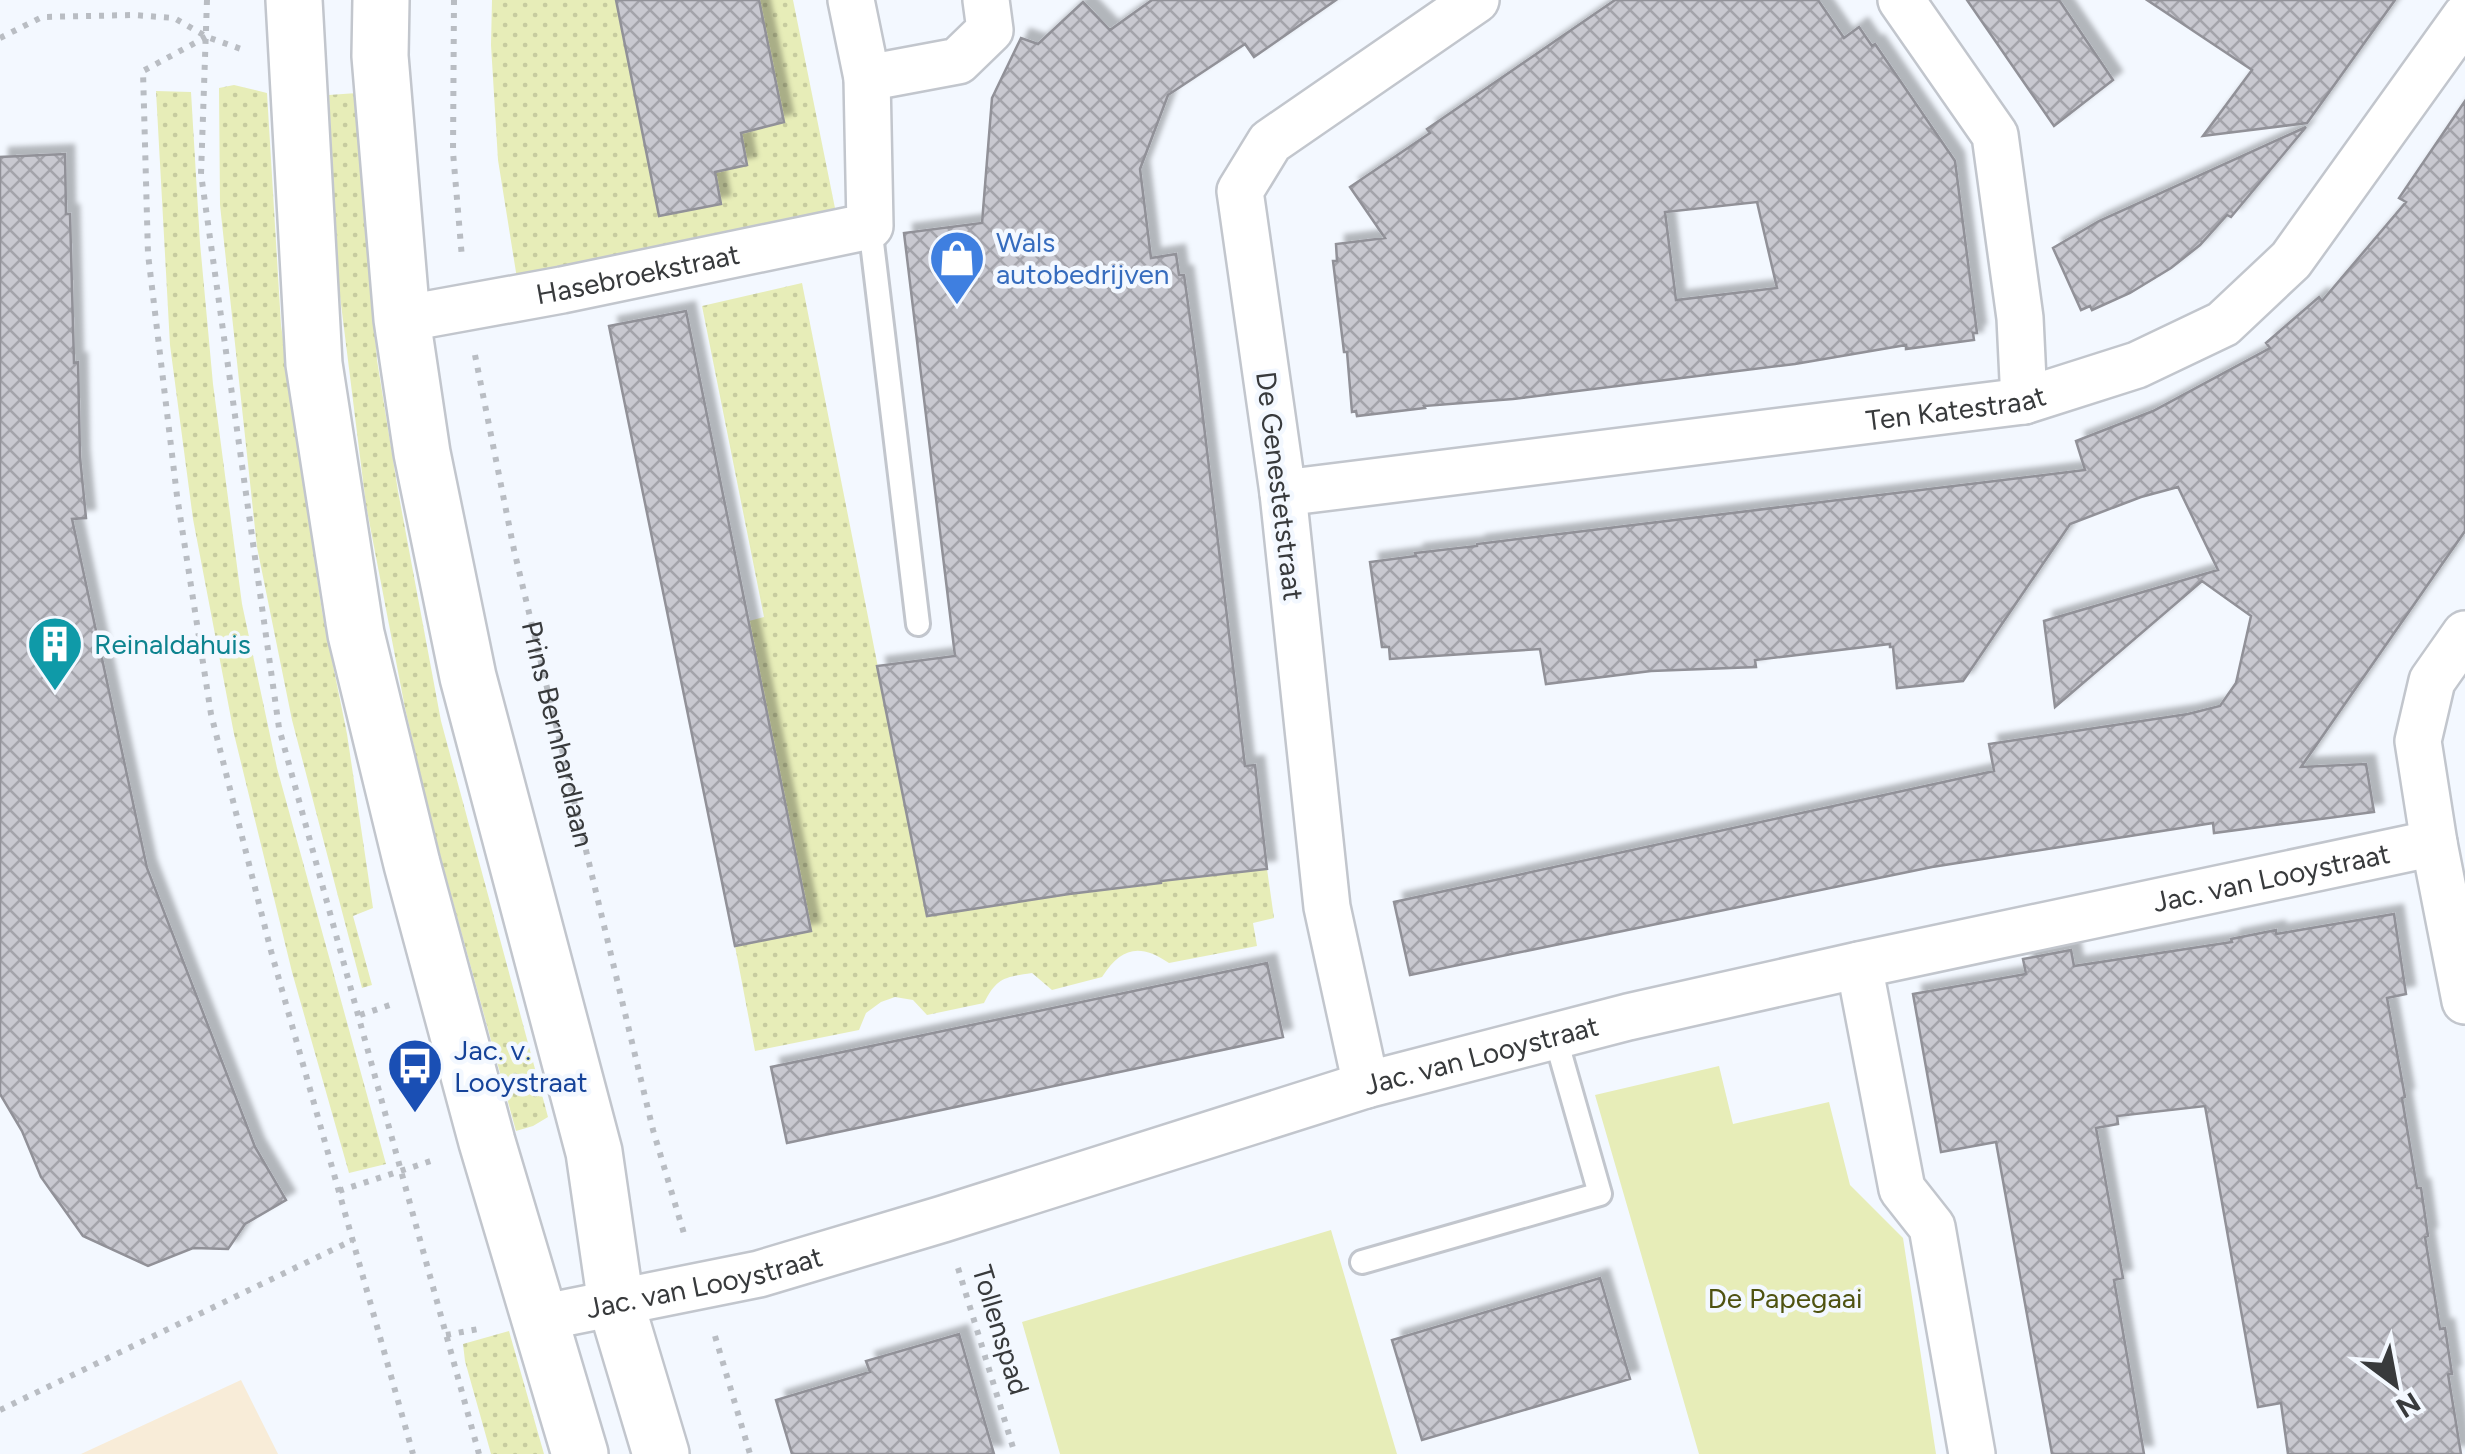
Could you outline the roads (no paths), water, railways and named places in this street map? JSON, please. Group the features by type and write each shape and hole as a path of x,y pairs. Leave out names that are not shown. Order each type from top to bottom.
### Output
{"main road":[{"path":"294,0 314,364 356,634 467,1068 580,1454"},
{"path":"381,0 380,56 402,319 422,454 468,676 594,1152 616,1304 661,1454"}],"street":[{"path":"851,0 867,78 870,226"},
{"path":"867,78 958,61 990,30 986,0"},
{"name":"De Genestetstraat","path":"1366,1085 1327,907 1283,493 1240,191 1270,142 1476,0"},
{"path":"1901,0 1995,136 2020,318 2024,401"},
{"name":"Ten Katestraat","path":"1283,493 2024,401 2137,365 2223,324 2292,260 2465,17"},
{"name":"Hasebroekstraat","path":"402,319 870,226"},
{"path":"2465,634 2432,680 2418,740 2465,1001"},
{"name":"Jac. van Looystraat","path":"540,1318 759,1274 1366,1085 1628,1017 2434,843"},
{"path":"1858,965 1902,1190 1932,1227 1972,1454"}],"lane":[{"path":"870,226 918,624"},
{"path":"1362,1262 1600,1194 1556,1036"}],"place":[{"name":"Wals autobedrijven","path":"957,307"},
{"name":"Reinaldahuis","path":"55,693"},
{"name":"Jac. v. Looystraat","path":"415,1115"}],"park label":[{"name":"De Papegaai","path":"1785,1298"}]}
